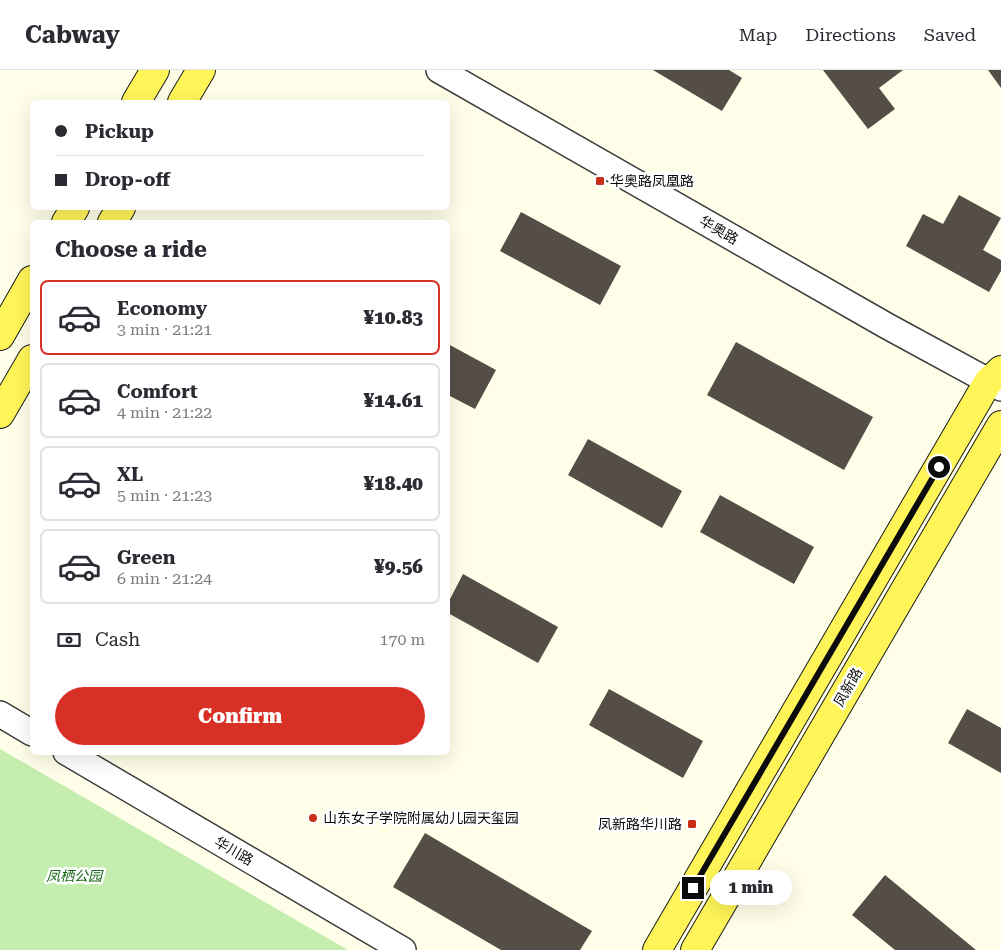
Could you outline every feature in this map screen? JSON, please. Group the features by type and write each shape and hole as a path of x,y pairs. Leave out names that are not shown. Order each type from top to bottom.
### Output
{"main road":[{"path":"137,100 155,70"},
{"path":"183,100 201,70"},
{"path":"0,336 30,284"},
{"path":"0,414 30,362"},
{"path":"657,950 997,380"},
{"name":"凤新路","path":"695,950 1001,425"}],"street":[{"name":"华奥路","path":"439,70 997,380"},
{"path":"0,714 30,732"},
{"name":"华川路","path":"71,755 403,950"}],"green space":[{"name":"凤栖公园","path":"0,749 348,950 0,950"}],"building":[{"path":"653,70 729,70 742,78 722,111"},
{"path":"823,70 903,70 879,88 895,109 868,129"},
{"path":"988,70 1001,70 1001,88"},
{"path":"959,195 1001,218 983,250 1001,260 1001,271 989,292 906,246 923,214 943,224"},
{"path":"521,212 621,266 600,305 500,251"},
{"path":"736,342 873,417 844,470 707,395"},
{"path":"450,345 496,370 475,409 450,396"},
{"path":"588,439 682,491 662,528 568,475"},
{"path":"720,495 814,547 794,584 700,532"},
{"path":"463,574 558,627 538,663 450,614 450,599"},
{"path":"609,689 703,741 683,778 589,725"},
{"path":"967,709 1001,728 1001,773 948,743"},
{"path":"425,833 592,931 580,950 501,950 393,887"},
{"path":"885,875 976,950 895,950 852,915"}],"place":[{"name":"华奥路凤凰路","path":"600,181"},
{"name":"山东女子学院附属幼儿园天玺园","path":"313,818"},
{"name":"凤新路华川路","path":"692,824"}],"route":[{"path":"693,888 939,467"}]}
